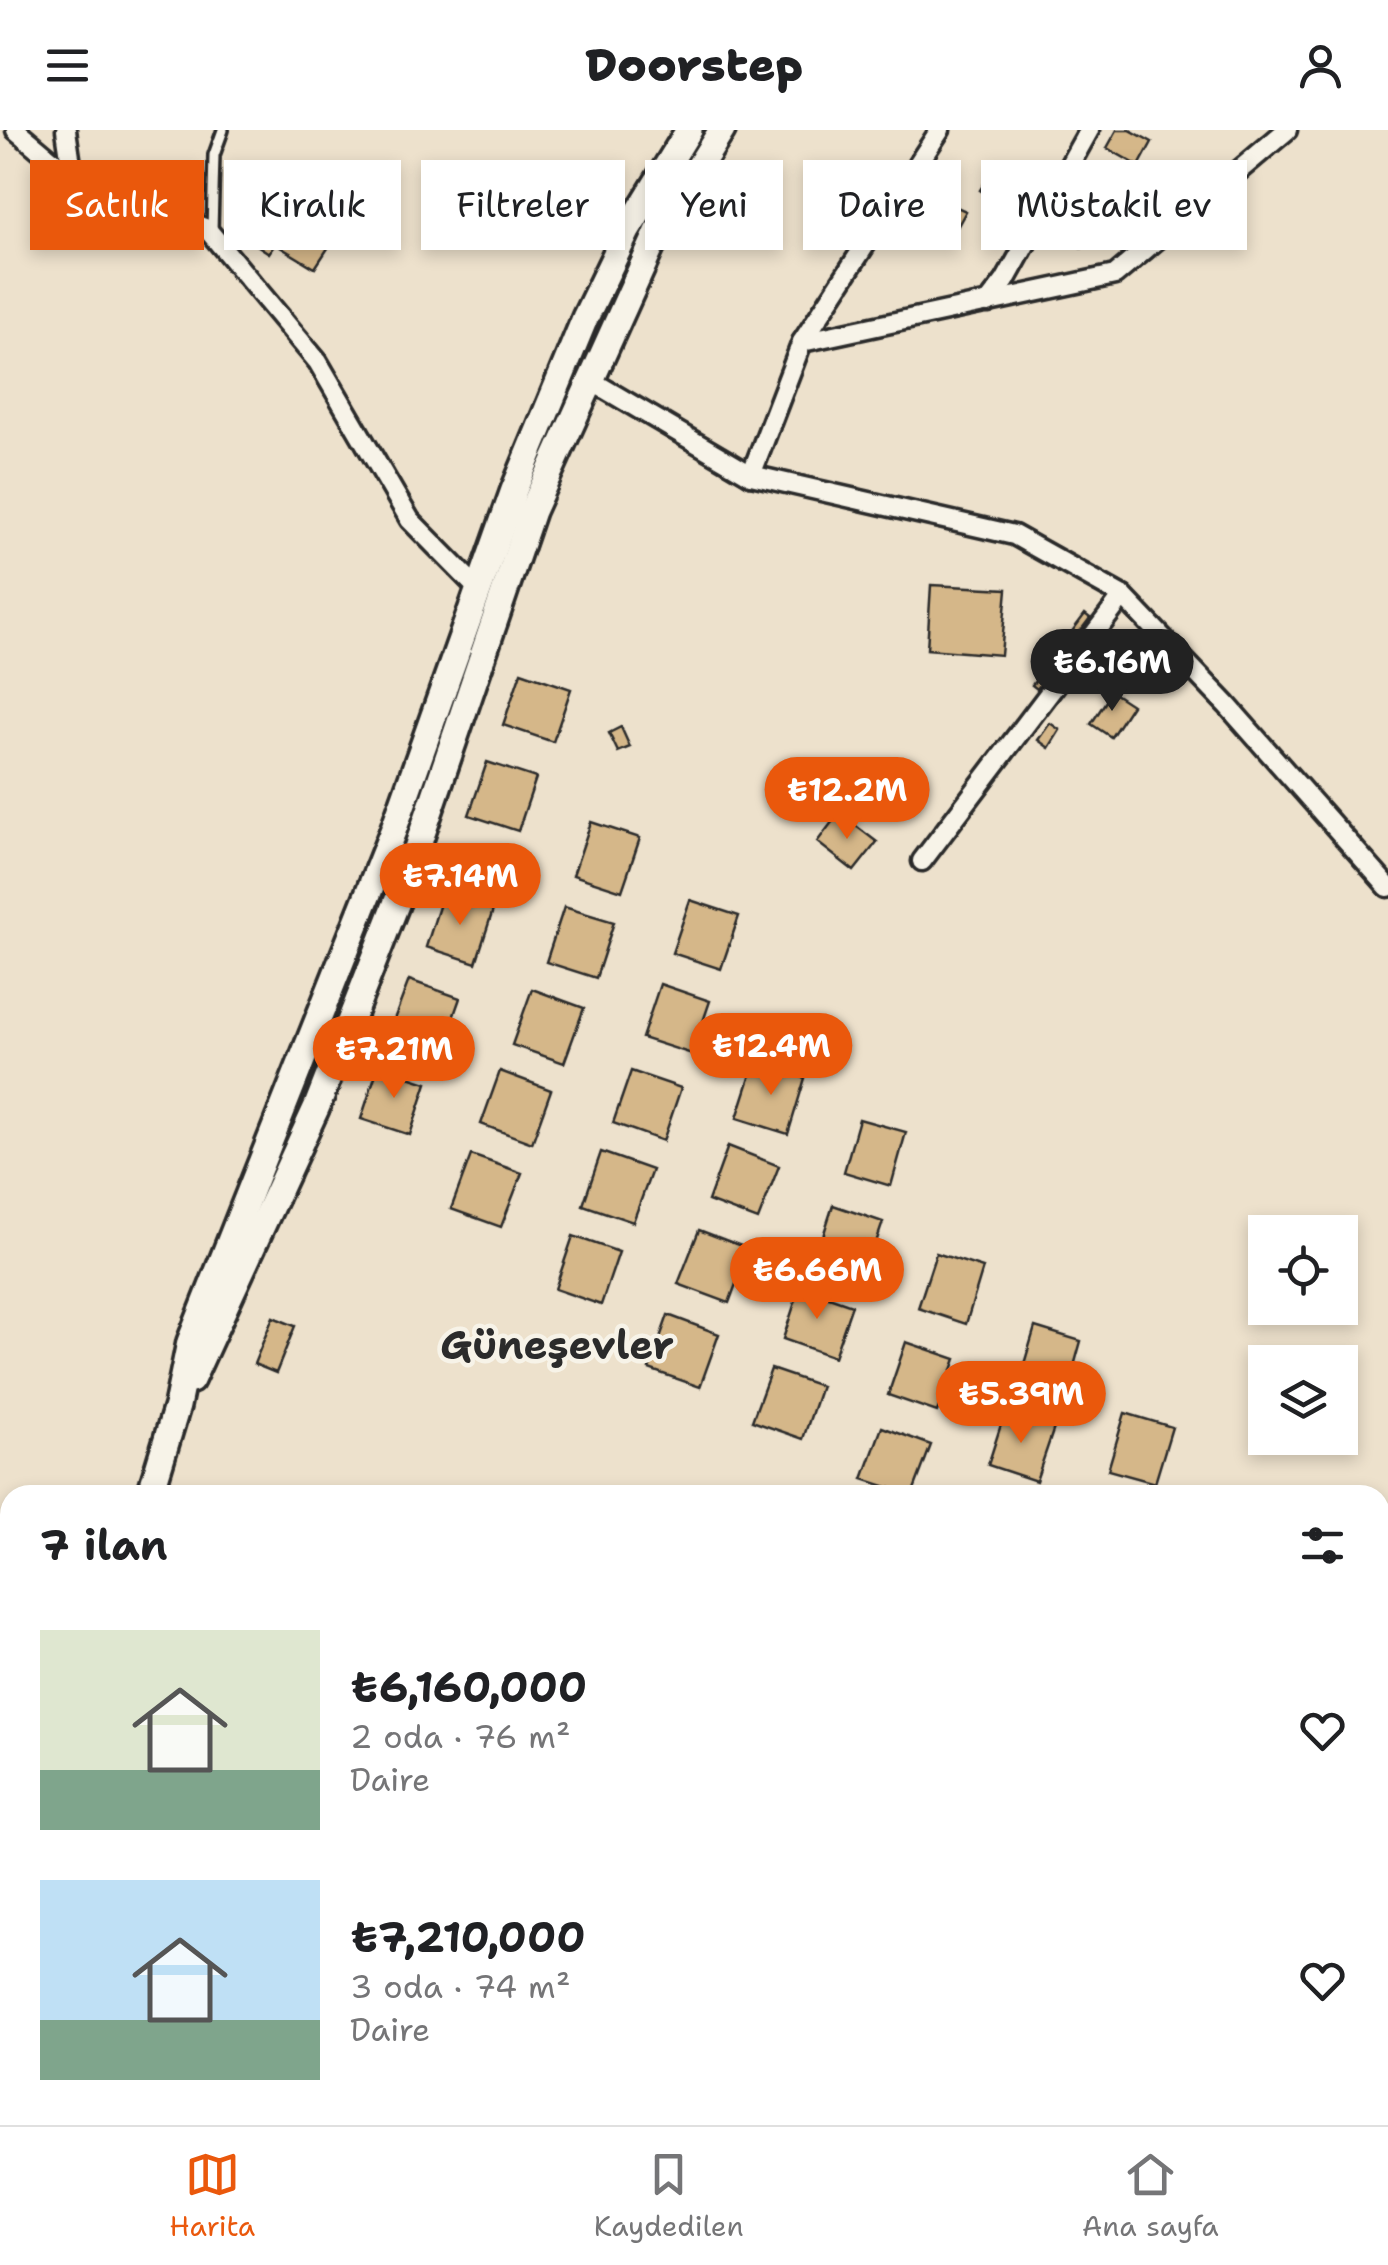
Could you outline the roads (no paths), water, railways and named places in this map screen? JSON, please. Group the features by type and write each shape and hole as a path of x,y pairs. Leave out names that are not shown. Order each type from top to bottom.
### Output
{"main road":[{"path":"153,1485 177,1406 190,1342 393,831 478,589 584,318 627,231 689,130"},
{"path":"177,1406 216,1335 316,1106 411,866 532,511 588,379 658,232 722,130"}],"street":[{"path":"16,130 52,160"},
{"path":"66,130 71,160"},
{"path":"751,474 802,342 940,130"},
{"path":"988,302 1005,281 1088,130"},
{"path":"802,342 1115,276 1287,130"},
{"path":"204,232 212,235 318,362 410,520 478,589"},
{"path":"588,379 751,474 1014,535 1123,596 1388,886"},
{"path":"922,861 1123,596"}],"lane":[{"path":"212,235 214,154 223,130"}],"district":[{"name":"Güneşevler","path":"557,1345"}]}
